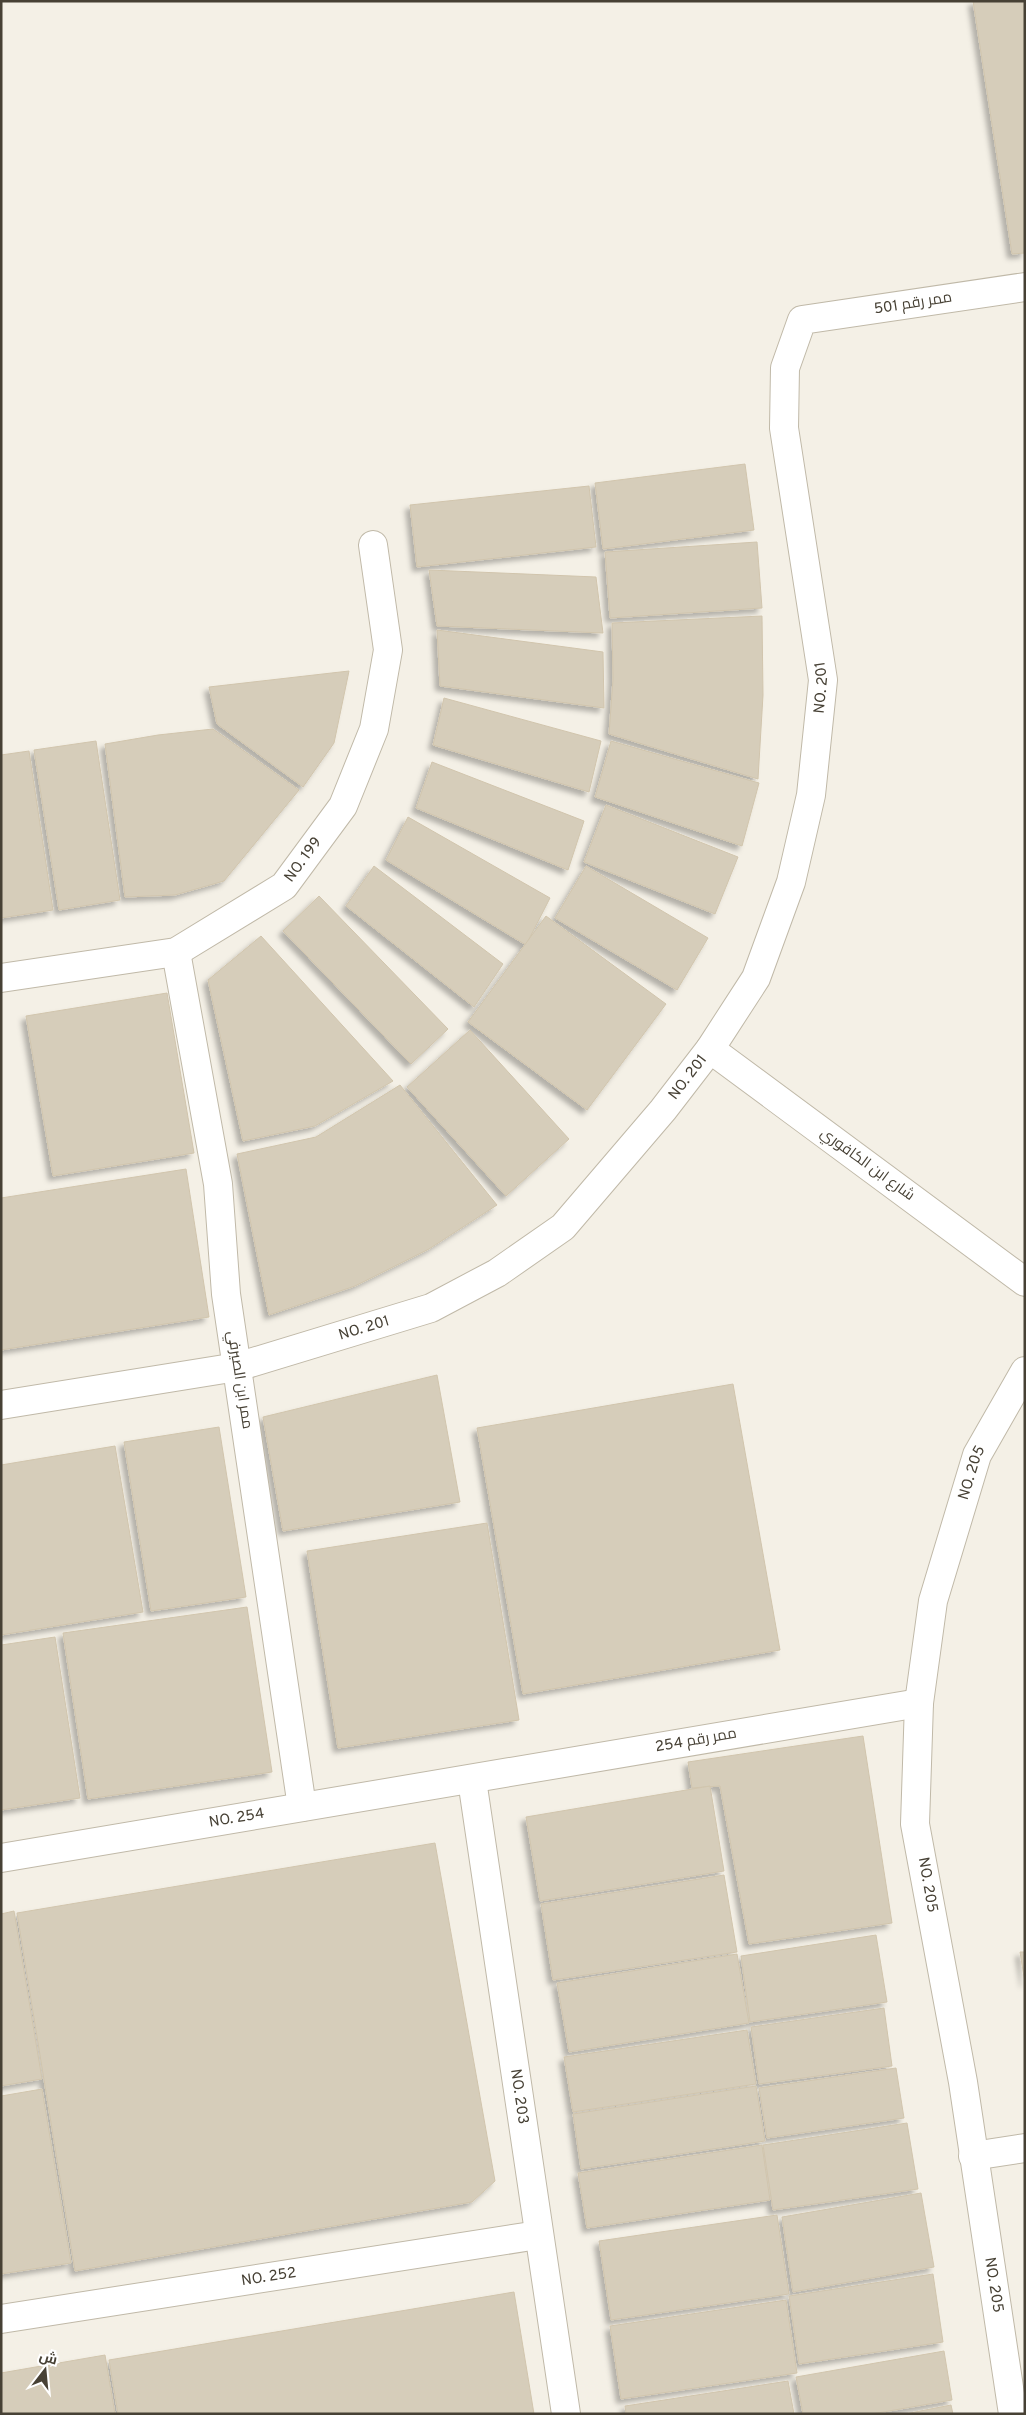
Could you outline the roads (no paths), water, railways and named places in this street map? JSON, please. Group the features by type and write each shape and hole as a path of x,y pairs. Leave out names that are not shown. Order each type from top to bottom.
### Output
{"street":[{"name":"ممر رقم 501","path":"802,320 1025,287"},
{"name":"NO. 201","path":"1,1405 237,1367 431,1308 497,1273 563,1228 663,1110 710,1048 756,978 791,882 811,795 823,680 784,428 785,368 802,320"},
{"name":"NO. 199","path":"1,978 176,952 284,886 343,806 374,729 388,650 373,545"},
{"name":"ممر ابن الصيرفي","path":"176,952 218,1184 226,1294 302,1808"},
{"name":"شارع ابن الكافوري","path":"710,1048 1025,1282"},
{"name":"NO. 205","path":"1013,2414 963,2082 916,1824 919,1703 932,1601 977,1455 1025,1371"},
{"name":"ممر رقم 254","path":"472,1780 919,1703"},
{"name":"NO. 254","path":"1,1858 472,1780"},
{"name":"NO. 203","path":"472,1780 566,2414"},
{"path":"973,2156 1025,2148"},
{"name":"NO. 252","path":"1,2319 538,2235"}]}
